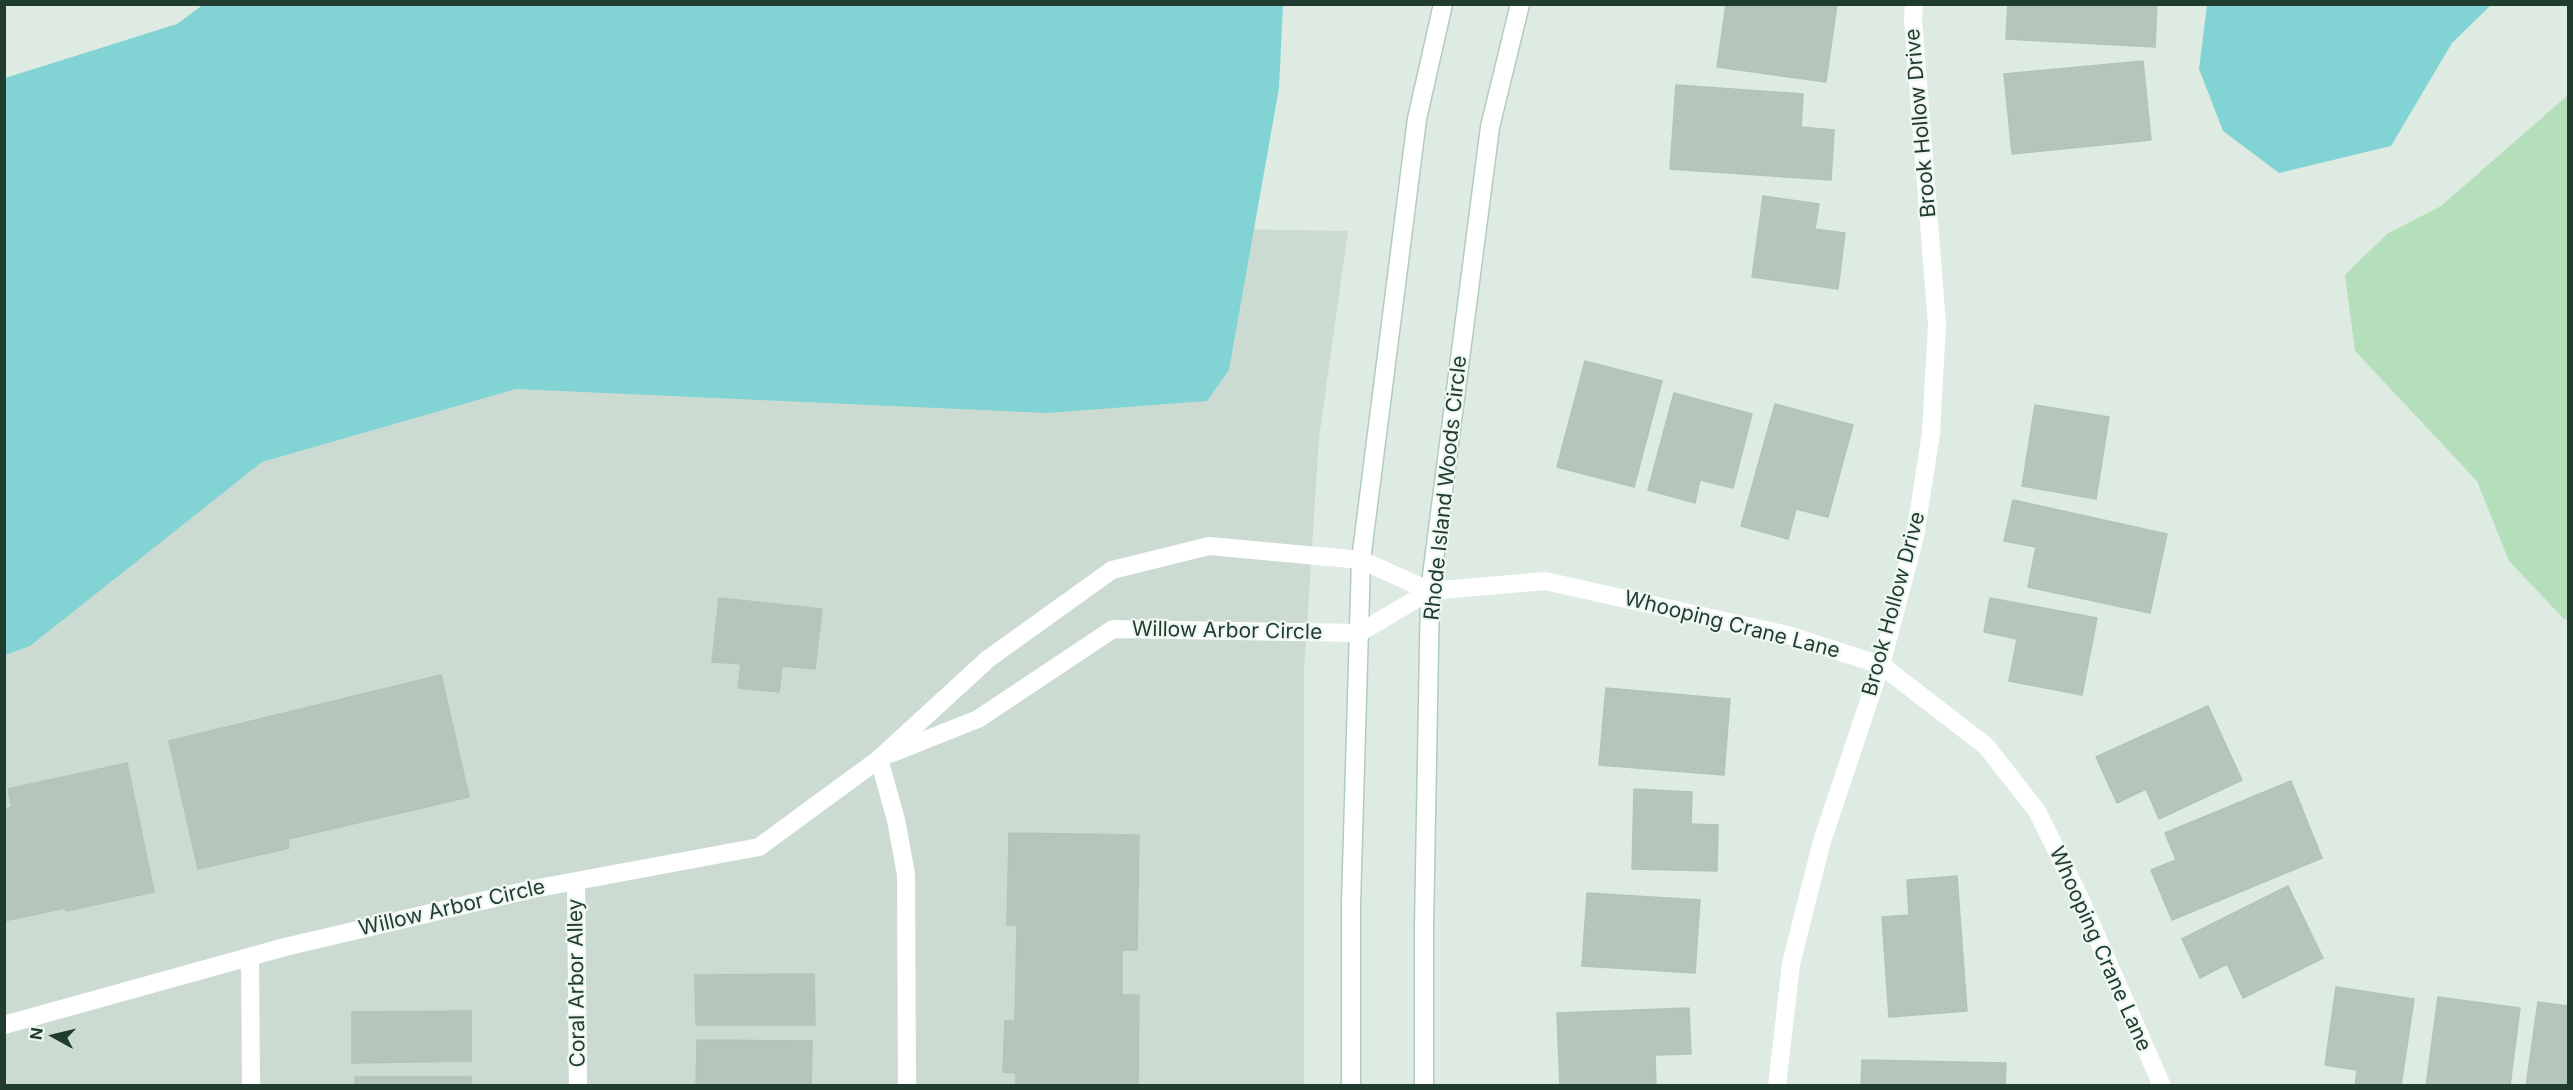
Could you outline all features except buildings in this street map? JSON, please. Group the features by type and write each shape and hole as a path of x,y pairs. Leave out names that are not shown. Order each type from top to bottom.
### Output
{"street":[{"path":"1351,1086 1351,904 1361,560 1417,119 1443,4"},
{"name":"Rhode Island Woods Circle","path":"1425,1086 1424,927 1430,591 1490,127 1520,4"},
{"name":"Brook Hollow Drive","path":"1778,1086 1791,964 1822,841 1881,665 1915,536 1930,433 1937,324 1913,19 1914,4"},
{"name":"Willow Arbor Circle","path":"4,1025 250,957 511,894 759,847 879,759 988,659 1112,570 1209,546 1361,560"},
{"name":"Whooping Crane Lane","path":"1361,560 1430,591 1545,581 1788,635 1881,665 1986,746 2037,811 2079,896 2162,1086"},
{"path":"1359,633 1430,591"},
{"name":"Willow Arbor Circle","path":"879,759 978,719 1113,628 1359,633"},
{"path":"879,759 896,820 906,874 907,1086"},
{"name":"Coral Arbor Alley","path":"576,881 578,1086"},
{"path":"250,957 251,1086"}],"shaded area":[{"path":"5,207 1348,231 1319,438 1304,672 1304,1085 5,1086"}],"green space":[{"path":"2568,95 2568,620 2564,619 2509,561 2477,481 2355,351 2345,275 2387,234 2441,206"}],"water":[{"path":"204,4 1283,5 1279,88 1229,370 1207,401 1047,413 516,389 262,462 30,646 5,655 5,78 177,24"},
{"path":"2207,4 2491,5 2452,43 2391,146 2279,173 2223,131 2199,69"}]}
